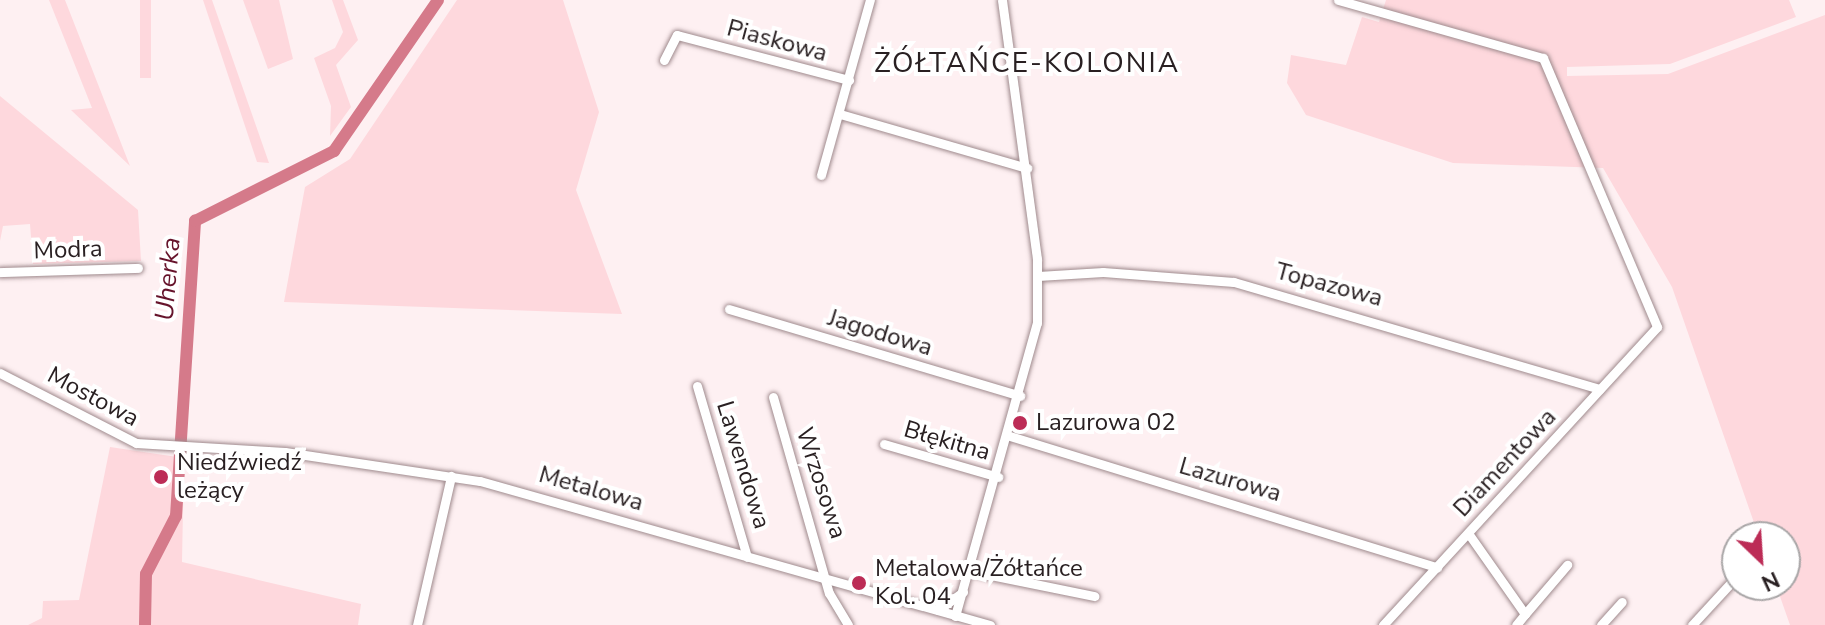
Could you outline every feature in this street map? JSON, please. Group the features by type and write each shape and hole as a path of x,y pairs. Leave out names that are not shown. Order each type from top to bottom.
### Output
{"street":[{"name":"Piaskowa","path":"821,175 870,0"},
{"path":"955,616 965,598 1020,396 1038,276 1027,168 1002,0"},
{"name":"Diamentowa","path":"1338,0 1527,53 1551,71 1657,327 1383,625"},
{"name":"Piaskowa","path":"664,60 677,35 849,80"},
{"path":"840,114 1027,168"},
{"name":"Modra","path":"0,272 138,268"},
{"name":"Topazowa","path":"1038,276 1103,272 1249,285 1600,389"},
{"name":"Jagodowa","path":"729,309 1020,396"},
{"name":"Mostowa","path":"0,373 116,437 170,449"},
{"name":"Lawendowa","path":"697,386 747,557"},
{"name":"Wrzosowa","path":"773,397 829,582 848,625"},
{"name":"Lazurowa","path":"1010,436 1437,567"},
{"name":"Błękitna","path":"884,444 998,477"},
{"name":"Metalowa","path":"170,449 285,452 451,476 531,492 829,582 990,625"},
{"path":"417,625 451,476"},
{"path":"1468,533 1525,614"},
{"path":"1516,625 1567,565"},
{"path":"971,571 1094,596"},
{"path":"955,616 955,604 967,586"},
{"path":"1692,625 1721,593"},
{"path":"965,598 978,622"},
{"path":"1601,625 1622,602"},
{"path":"936,611 955,604"}],"shaded area":[{"path":"49,0 65,0 130,166 71,110 92,108"},
{"path":"140,0 151,0 151,78 140,78"},
{"path":"203,0 212,0 269,163 257,162"},
{"path":"243,0 279,0 293,59 268,69"},
{"path":"332,0 343,0 358,40 336,65 351,107 330,136 331,106 314,58 335,48 343,32"},
{"path":"457,0 563,0 599,112 576,190 622,314 284,302 305,187 350,159"},
{"path":"1386,0 1789,0 1796,17 1670,64 1567,67 1567,76 1668,74 1825,15 1825,625 1790,625 1782,601 1801,601 1801,521 1753,521 1672,287 1603,168 1453,163 1306,115 1287,83 1291,55 1346,65 1362,17 1379,22"},
{"path":"0,96 138,210 141,261 33,264 30,224 3,226 0,241"},
{"path":"110,447 184,458 182,562 361,604 358,625 28,625 42,618 43,601 79,600"}],"waterway":[{"name":"Uherka","path":"145,625 146,574 176,516 195,221 334,151 438,0"}],"place":[{"name":"Lazurowa 02","path":"1020,423"},
{"name":"Niedźwiedź leżący","path":"161,477"},
{"name":"Metalowa/Żółtańce Kol. 04","path":"859,583"}],"district":[{"name":"ŻÓŁTAŃCE-KOLONIA","path":"1027,63"}]}
